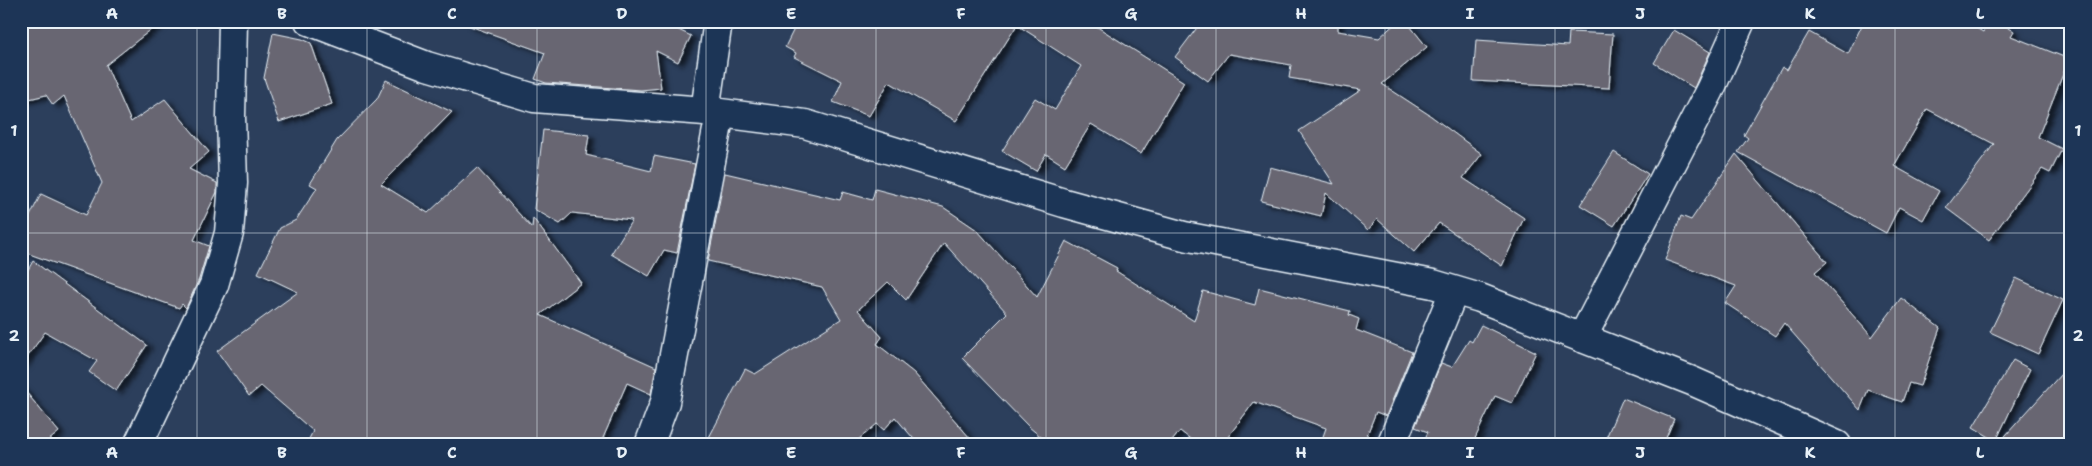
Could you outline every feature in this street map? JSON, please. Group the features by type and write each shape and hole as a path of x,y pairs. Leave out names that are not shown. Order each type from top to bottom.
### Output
{"street":[{"path":"138,445 214,285 229,233 233,182 231,117 232,21"},
{"path":"310,21 350,39 427,66 534,98 712,112 805,124 1064,203 1184,236 1434,284 1480,298 1692,380 1837,445"},
{"path":"649,445 665,402 712,112 718,21"},
{"path":"1582,338 1706,98 1741,21"},
{"path":"1391,445 1454,290"}],"building":[{"path":"30,21 162,21 106,65 131,122 165,99 209,152 189,169 217,183 217,192 194,240 209,246 199,279 186,308 182,304 179,308 21,251 21,234 41,194 86,215 102,183 64,96 53,105 46,95 21,101 21,28"},
{"path":"468,21 660,21 691,36 678,62 656,51 661,88 641,90 546,83 535,79 545,53 467,25"},
{"path":"798,21 1088,21 1184,82 1141,154 1091,124 1065,166 1046,154 1036,171 1002,151 1035,98 1055,110 1081,66 1017,25 956,121 889,82 869,116 833,102 842,81 794,57 796,53 785,47"},
{"path":"1202,21 1338,21 1338,31 1379,38 1398,21 1406,21 1427,47 1382,84 1431,116 1482,154 1463,178 1524,218 1502,266 1439,223 1414,252 1377,219 1368,230 1326,193 1321,216 1261,201 1270,167 1334,184 1299,131 1361,90 1289,78 1291,65 1229,54 1208,81 1175,57"},
{"path":"1864,21 1964,21 1983,32 1990,21 1997,21 2014,31 2011,36 2069,59 2038,137 2062,149 2050,173 2042,169 1989,240 1946,208 1994,144 1927,109 1894,166 1939,191 1923,220 1899,207 1886,233 1738,152 1748,138 1744,135 1782,67 1787,70 1809,32 1848,54"},
{"path":"1674,30 1710,52 1694,88 1654,63"},
{"path":"1569,32 1613,34 1609,88 1473,81 1476,40 1568,46"},
{"path":"273,33 302,39 311,43 332,104 279,122 264,78"},
{"path":"386,80 452,112 381,184 428,213 477,168 532,228 533,218 581,283 540,315 656,367 651,394 627,383 600,445 306,445 313,431 261,386 249,396 217,351 298,292 258,273 280,228 296,220 317,188 310,184 337,140 377,99"},
{"path":"543,130 589,135 586,155 651,171 654,156 695,164 677,253 664,250 649,276 611,254 632,220 572,213 560,224 534,209"},
{"path":"1614,152 1648,174 1614,226 1580,205"},
{"path":"1736,154 1827,262 1815,272 1872,337 1901,298 1940,328 1920,386 1909,383 1902,402 1868,390 1860,410 1784,323 1775,336 1725,303 1736,286 1665,260 1681,216 1691,220"},
{"path":"725,173 840,200 843,192 872,200 875,189 943,207 977,230 1037,297 1066,241 1117,268 1116,271 1194,321 1203,291 1255,305 1259,288 1350,311 1349,315 1359,319 1356,330 1412,352 1386,416 1376,412 1363,445 1320,445 1326,428 1254,402 1222,445 1198,445 1180,431 1169,445 1051,445 1029,427 962,358 1007,313 944,243 906,300 888,282 858,310 882,337 877,344 914,373 976,445 919,445 895,417 884,430 877,424 852,445 705,445 745,369 755,374 841,319 822,287 708,261"},
{"path":"33,261 147,345 116,391 89,372 97,361 45,332 21,366 21,282"},
{"path":"2016,278 2063,300 2038,354 1990,332"},
{"path":"1481,325 1536,352 1512,403 1495,396 1472,445 1422,445 1428,432 1415,427 1441,363 1452,367 1469,340 1472,342"},
{"path":"2013,360 2030,369 1996,441 1973,427"},
{"path":"2071,363 2071,445 1997,445"},
{"path":"21,386 59,432 43,445 21,445"},
{"path":"1623,398 1674,419 1663,445 1603,445"}]}
